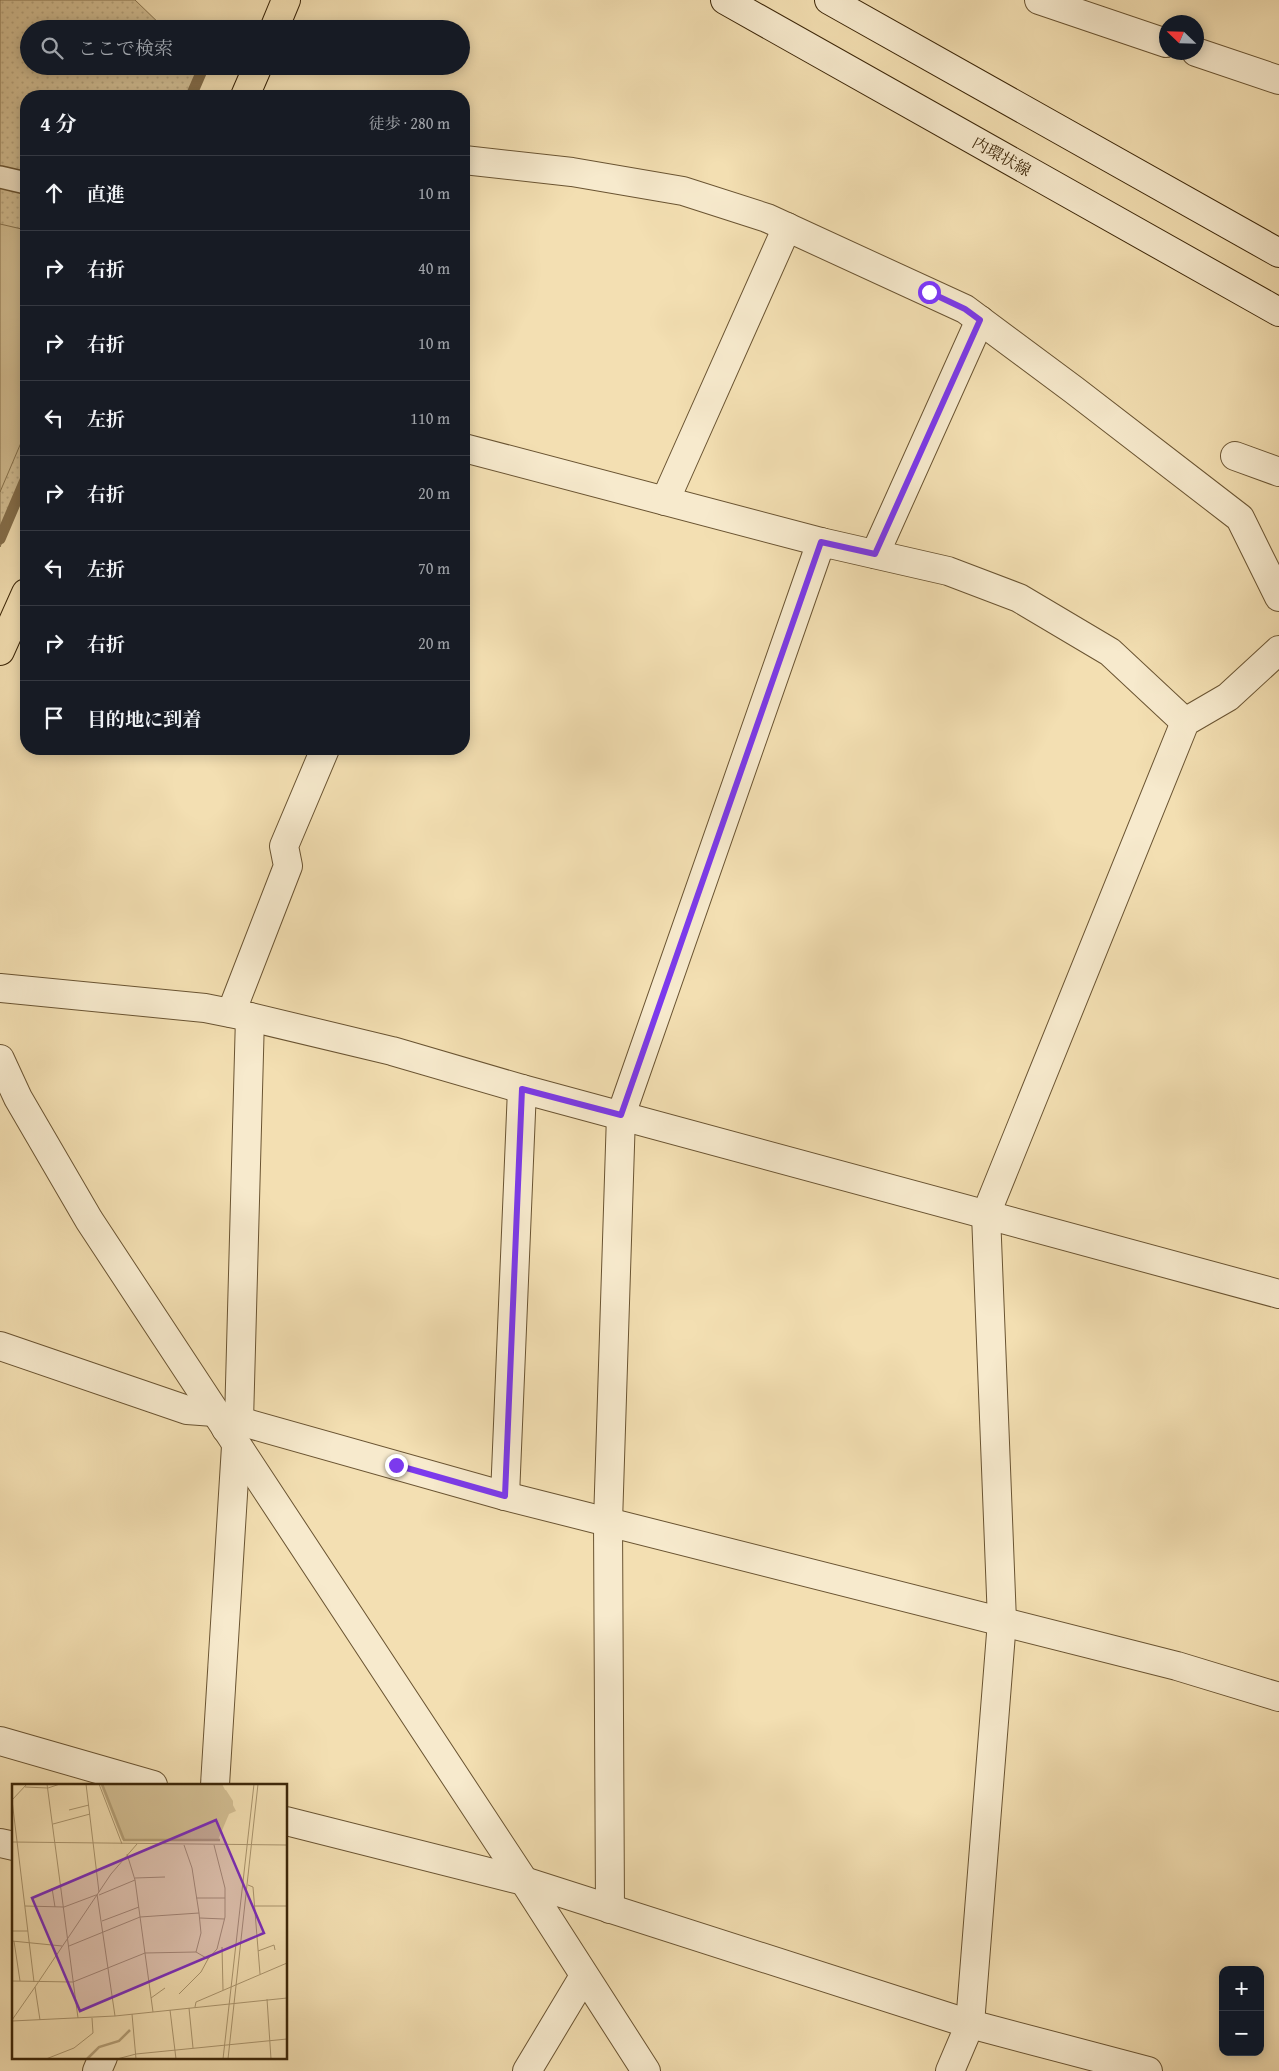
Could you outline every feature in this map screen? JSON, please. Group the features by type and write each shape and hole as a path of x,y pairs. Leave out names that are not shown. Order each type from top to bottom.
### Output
{"main road":[{"path":"278,20 286,0"},
{"path":"248,90 254,75"},
{"path":"0,651 20,606"}],"street":[{"name":"内環状線","path":"725,0 1279,312"},
{"path":"829,0 1279,253"},
{"path":"1039,0 1159,41"},
{"path":"1204,55 1279,80"},
{"path":"470,161 572,172 683,191 768,218 965,309 1240,518 1279,597"},
{"path":"665,500 787,227"},
{"path":"875,554 980,320"},
{"path":"470,450 821,542 948,571 1019,598 1110,652 1185,722"},
{"path":"1235,456 1279,472"},
{"path":"610,1909 608,1522 621,1115 821,542"},
{"path":"950,2071 970,2024 1002,1621 986,1214 1185,722 1228,697 1279,650"},
{"path":"215,1784 229,1427 241,1015 288,866 284,846 322,755"},
{"path":"0,988 205,1008 392,1051 522,1089 1279,1294"},
{"path":"0,1058 18,1098 89,1220 229,1427 646,2071"},
{"path":"505,1496 522,1089"},
{"path":"0,1346 187,1410 229,1427 1002,1621 1177,1666 1279,1697"},
{"path":"0,1741 150,1784"},
{"path":"288,1821 524,1881 970,2024 1148,2071"},
{"path":"527,2071 584,1976"},
{"path":"97,2071 103,2058"}],"lane":[{"path":"0,177 20,182"}],"shaded area":[{"path":"0,0 135,0 156,20 20,20 20,75 199,75 193,90 20,90 20,499 0,547"},
{"path":"0,224 20,229 20,445 0,492"}],"waterway":[{"path":"194,90 200,75"},
{"path":"0,539 20,492"}],"route":[{"path":"396,1465 505,1496 522,1089 621,1115 821,542 875,554 980,320 965,309 929,292"}]}
